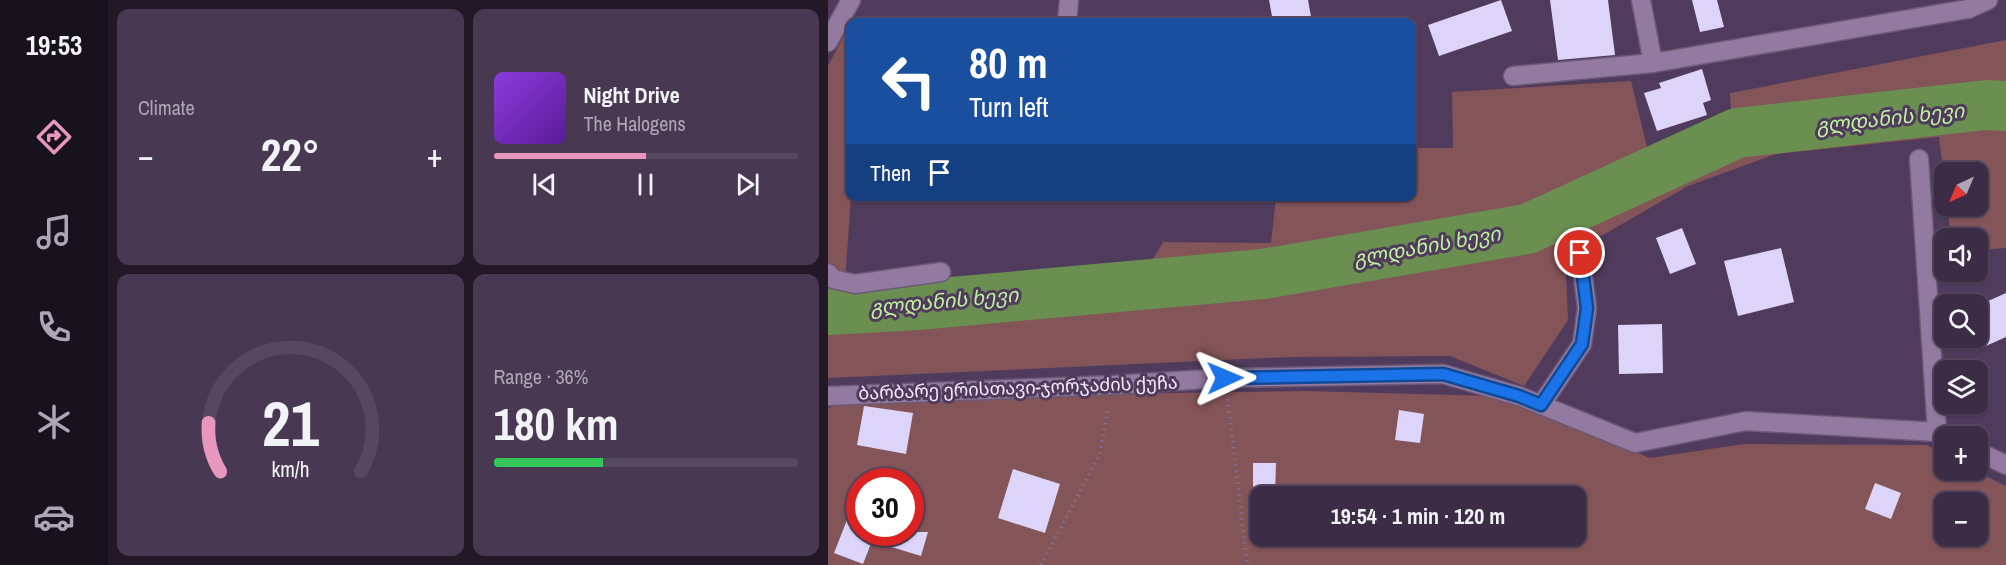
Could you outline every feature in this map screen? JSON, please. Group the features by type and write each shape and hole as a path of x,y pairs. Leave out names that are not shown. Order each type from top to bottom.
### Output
{"street":[{"path":"828,42 851,0"},
{"path":"1067,18 1069,0"},
{"path":"1641,0 1653,63"},
{"path":"1512,76 1653,63 1968,9 1988,0"},
{"path":"1919,159 1941,426"},
{"path":"1541,405 1582,344 1587,308 1580,253"},
{"path":"828,273 833,279 855,284 941,272"},
{"name":"ბარბარე ერისთავი-ჯორჯაძის ქუჩა","path":"828,396 1112,385 1225,378 1443,374 1519,396 1635,443 1746,422 1934,434"},
{"path":"1988,456 2006,465"}],"path":[{"path":"1225,378 1247,565"},
{"path":"1041,565 1100,454 1112,385"}],"shaded area":[{"path":"846,32 846,201 851,201 844,296 1144,274 1163,242 1271,243 1276,201 1416,201 1416,148 1453,148 1452,92 1631,81 1648,151 1732,129 1730,93 2006,40 2006,248 1988,249 1988,228 1950,228 1948,216 1988,216 1988,162 1942,162 1939,137 1776,154 1688,186 1603,235 1565,248 1568,320 1524,386 1450,356 1291,357 828,378 828,66"},
{"path":"1305,391 1493,396 1650,458 1744,444 1927,445 1934,449 1934,480 1988,480 1988,477 2006,486 2006,565 828,565 828,408 859,398"}],"building":[{"path":"1269,0 1308,0 1311,18 1272,18"},
{"path":"1501,0 1512,31 1439,56 1428,25"},
{"path":"1550,0 1608,0 1615,55 1558,60"},
{"path":"1692,0 1717,0 1724,27 1700,32"},
{"path":"1702,69 1711,100 1703,103 1707,115 1657,131 1644,93 1661,88 1659,83"},
{"path":"1682,228 1696,264 1670,274 1656,238"},
{"path":"1781,248 1794,302 1738,316 1724,261"},
{"path":"2006,293 2006,337 1988,345 1988,301"},
{"path":"1662,324 1663,373 1619,374 1618,325"},
{"path":"864,406 913,413 906,454 857,445"},
{"path":"1399,410 1424,414 1420,443 1395,440"},
{"path":"1253,463 1276,463 1275,486 1253,486"},
{"path":"1013,469 1060,484 1045,533 998,518"},
{"path":"1875,483 1901,493 1891,519 1865,509"},
{"path":"846,522 846,546 870,546 863,564 834,553"},
{"path":"924,532 928,532 924,546"},
{"path":"888,546 924,546 921,556"}],"waterway":[{"name":"გლდანის ხევი","path":"828,310 918,305 1263,274 1527,229 1737,133 1986,105 2006,106"}],"route":[{"path":"1225,378 1443,374 1519,396 1541,405 1582,344 1587,308 1580,253"}]}
